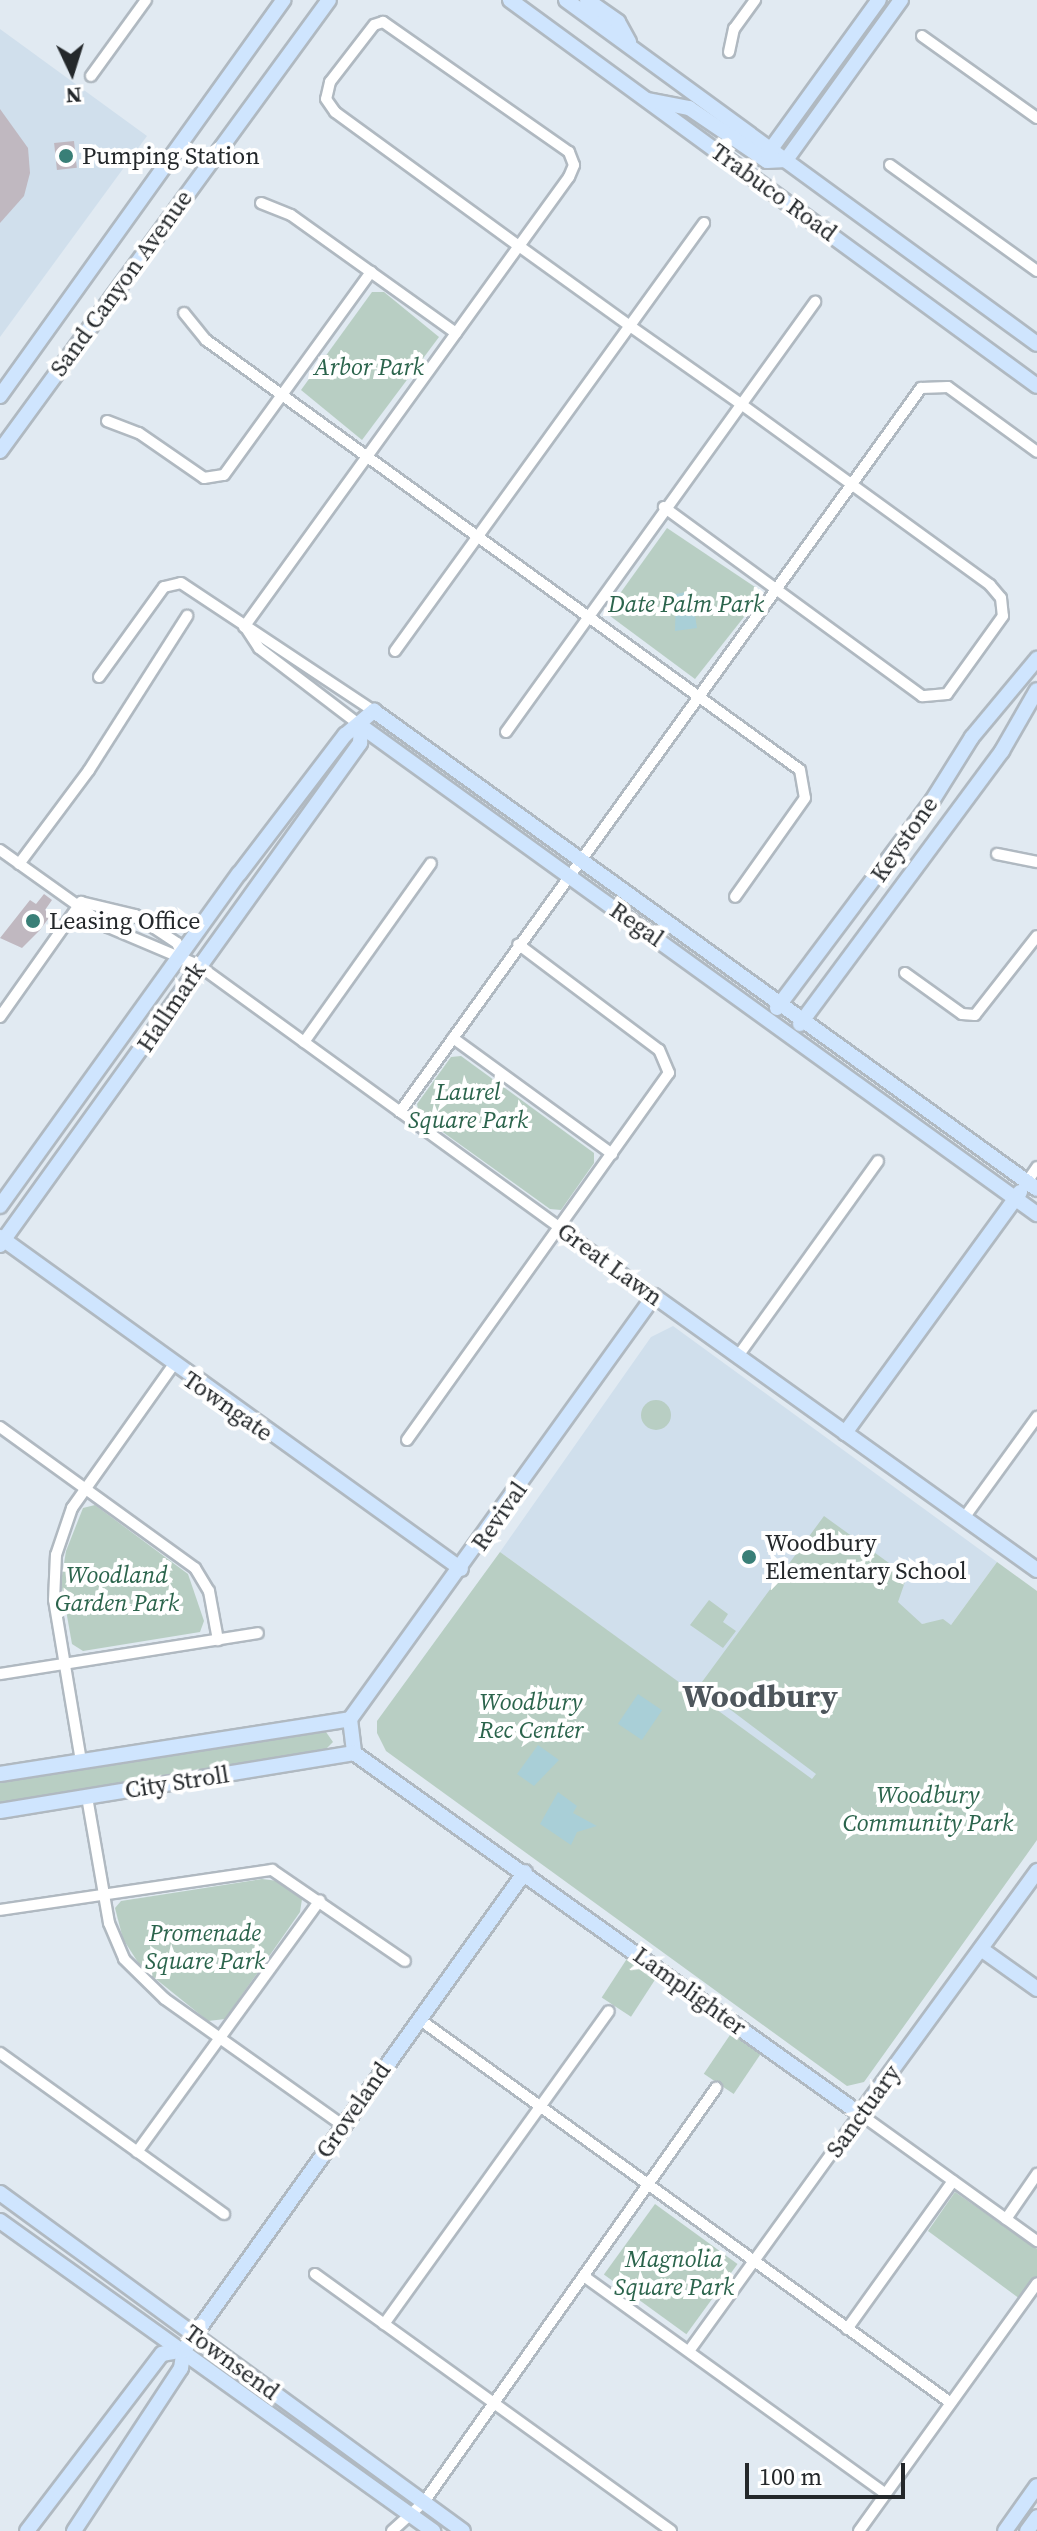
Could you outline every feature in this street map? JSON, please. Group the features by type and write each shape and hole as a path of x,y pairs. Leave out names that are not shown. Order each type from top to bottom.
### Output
{"street":[{"path":"91,76 146,0"},
{"name":"Sand Canyon Avenue","path":"1,392 284,0"},
{"name":"Sand Canyon Avenue","path":"0,451 329,0"},
{"name":"Trabuco Road","path":"510,0 1037,386"},
{"name":"Trabuco Road","path":"566,0 1037,344"},
{"path":"587,0 618,22 634,49"},
{"path":"729,52 734,29 755,0"},
{"path":"771,149 879,0"},
{"path":"646,99 689,108 757,156 786,160 901,0"},
{"path":"244,627 456,333 519,246 569,177 569,152 393,24 374,25 326,94 335,112 519,246 630,326 741,404 990,585 1004,611 950,690 935,699 914,691 664,507"},
{"path":"922,36 1037,118"},
{"path":"890,165 1037,271"},
{"path":"261,203 291,215 456,333"},
{"path":"395,651 704,223"},
{"path":"107,421 139,433 197,475 216,479 233,467 371,272"},
{"path":"506,732 664,507 815,302"},
{"path":"184,313 206,340 800,770 806,782 805,798 735,897"},
{"path":"400,1112 921,388 933,384 948,387 1037,452"},
{"name":"Regal","path":"99,677 172,582 374,711 1032,1186"},
{"path":"19,864 89,770 187,616"},
{"name":"Regal","path":"244,627 259,648 361,726 792,1034 1037,1214"},
{"name":"Keystone","path":"770,1019 932,801 972,737 1037,659"},
{"name":"Keystone","path":"792,1034 1002,751 1037,690"},
{"name":"Hallmark","path":"0,1206 335,748 374,711"},
{"name":"Hallmark","path":"1,1241 360,743 361,726"},
{"path":"0,850 81,902 108,927 183,957"},
{"path":"997,854 1037,862"},
{"path":"304,1042 431,863"},
{"path":"81,902 135,915 177,943 183,957"},
{"path":"0,1017 81,902"},
{"path":"905,973 962,1014 975,1015 1037,936"},
{"path":"407,1440 666,1080 669,1064 659,1050 518,944"},
{"name":"Great Lawn","path":"183,957 1037,1570"},
{"path":"453,1038 612,1154"},
{"path":"738,1356 878,1161"},
{"path":"845,1433 1016,1198 1032,1186 1037,1167"},
{"name":"Towngate","path":"1,1241 172,1367 461,1569"},
{"name":"Revival","path":"350,1719 461,1569 654,1296"},
{"path":"81,1761 53,1571 65,1524 86,1488 172,1367"},
{"path":"964,1518 1037,1417"},
{"path":"0,1427 195,1568 209,1591 218,1640"},
{"path":"0,1674 258,1633"},
{"path":"350,1719 354,1753"},
{"name":"City Stroll","path":"0,1774 350,1719"},
{"name":"City Stroll","path":"0,1811 354,1753"},
{"name":"Lamplighter","path":"354,1753 525,1872 1037,2241"},
{"path":"87,1797 103,1894 124,1959 157,1992 342,2125"},
{"path":"0,1910 262,1869 320,1900 405,1961"},
{"name":"Sanctuary","path":"689,2351 1037,1871"},
{"name":"Groveland","path":"74,2531 181,2368 184,2350 525,1872"},
{"path":"137,2152 320,1900"},
{"path":"981,1949 1037,1989"},
{"path":"384,2324 609,2011"},
{"path":"419,2019 951,2403"},
{"path":"0,2053 224,2214"},
{"path":"392,2531 412,2524 424,2502 716,2088"},
{"path":"1006,2219 1037,2174"},
{"path":"847,2329 953,2181"},
{"name":"Townsend","path":"2,2198 196,2335 463,2531"},
{"name":"Townsend","path":"0,2221 184,2350 412,2524 433,2531"},
{"path":"315,2274 671,2531"},
{"path":"585,2277 886,2494"},
{"path":"859,2531 1037,2283"},
{"name":"Groveland","path":"27,2531 162,2354 184,2350"},
{"path":"1005,2531 1037,2486"},
{"path":"1027,2531 1037,2517"}],"shaded area":[{"path":"0,29 147,136 0,337"},
{"path":"691,591 697,628 675,631 676,594"},
{"name":"Woodbury Elementary School","path":"673,1326 997,1562 951,1625 924,1623 812,1780 500,1552 651,1337"},
{"path":"638,1694 662,1710 642,1740 618,1724"},
{"path":"538,1745 559,1760 534,1786 517,1774"},
{"path":"558,1792 577,1806 573,1813 597,1826 577,1832 571,1845 540,1824"}],"green space":[{"name":"Arbor Park","path":"372,292 384,292 439,337 362,440 301,390"},
{"name":"Date Palm Park","path":"667,528 758,589 759,598 695,679 606,613"},
{"name":"Laurel Square Park","path":"461,1056 594,1153 594,1163 561,1210 550,1209 419,1115 417,1104 451,1057"},
{"path":"656,1400 667,1404 671,1415 667,1426 656,1430 645,1426 641,1415 645,1404"},
{"name":"Woodland Garden Park","path":"95,1505 188,1574 204,1621 200,1632 83,1651 72,1644 61,1582 66,1551 83,1508"},
{"path":"824,1516 907,1576 898,1602 922,1624 943,1619 951,1625 997,1562 1037,1591 1037,1840 864,2082 847,2086 386,1751 377,1733 377,1721 500,1552 812,1779 816,1774 699,1686"},
{"path":"709,1600 728,1614 723,1622 736,1631 723,1648 690,1625"},
{"path":"326,1732 333,1742 325,1750 0,1803 0,1781"},
{"name":"Promenade Square Park","path":"262,1879 278,1881 302,1899 300,1912 225,2019 208,2021 141,1967 123,1939 115,1908 121,1901"},
{"path":"630,1954 659,1973 631,2017 602,1998"},
{"path":"734,2029 764,2049 734,2094 704,2074"},
{"path":"955,2192 1037,2249 1037,2277 1020,2299 928,2231"},
{"name":"Magnolia Square Park","path":"655,2204 738,2264 686,2334 604,2274"}],"building":[{"path":"0,109 28,148 30,173 24,196 0,223"},
{"name":"Pumping Station","path":"74,141 77,168 57,170 54,143"},
{"name":"Leasing Office","path":"44,894 52,900 45,910 51,915 22,948 0,938 30,900 36,904"}],"place":[{"name":"Pumping Station","path":"66,156"},
{"name":"Leasing Office","path":"33,921"},
{"name":"Woodbury Elementary School","path":"749,1557"}],"district":[{"name":"Woodbury","path":"760,1696"}],"park label":[{"name":"Woodbury Rec Center","path":"531,1716"},
{"name":"Woodbury Community Park","path":"928,1809"}]}
